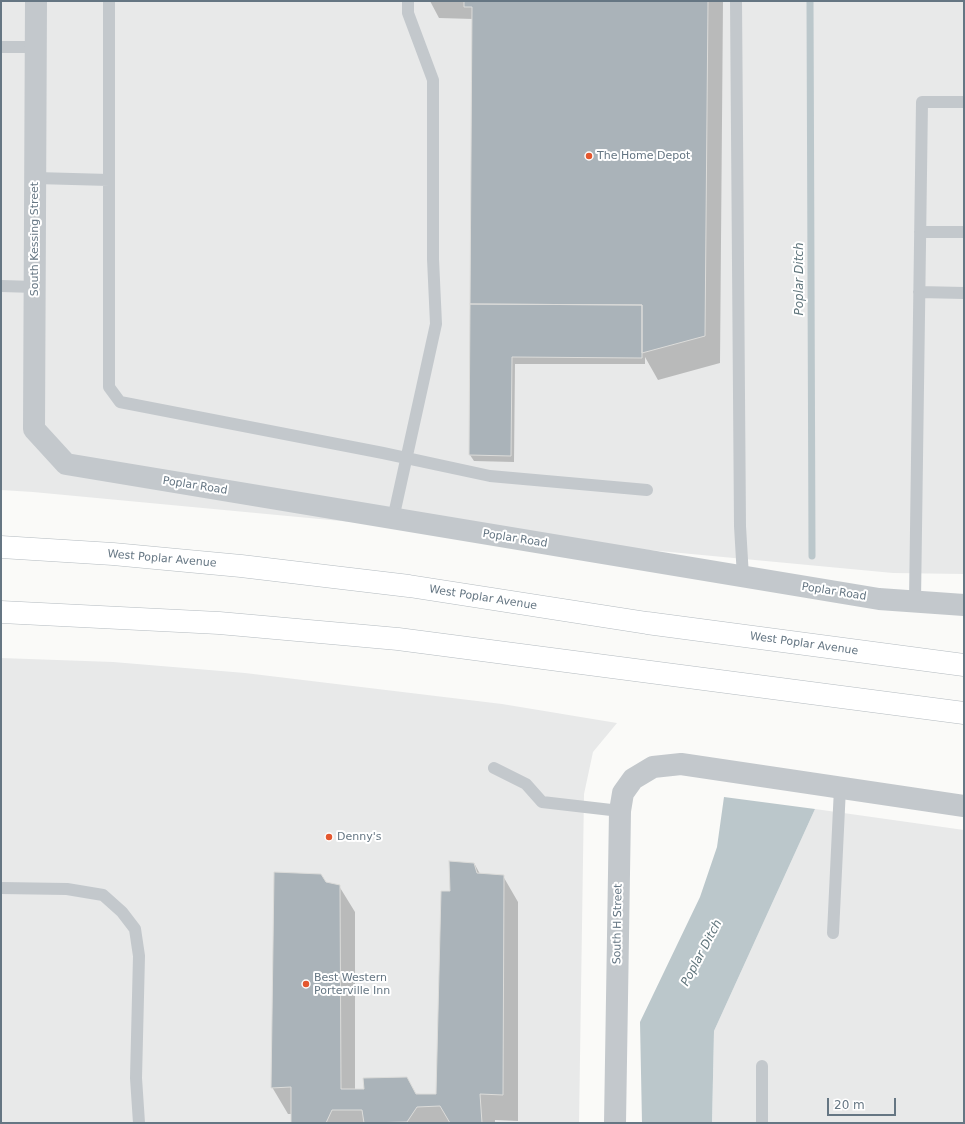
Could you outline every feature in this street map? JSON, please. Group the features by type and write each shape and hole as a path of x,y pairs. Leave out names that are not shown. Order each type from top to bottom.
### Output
{"main road":[{"name":"West Poplar Avenue","path":"1,547 113,554 232,565 409,586 647,623 964,665"},
{"path":"1,612 219,623 360,635 964,714"}],"street":[{"name":"South Kessing Street","path":"36,1 34,429 66,464"},
{"name":"Poplar Road","path":"66,464 879,599 964,605"},
{"name":"South H Street","path":"615,1123 620,812 623,794 633,779 653,767 681,764 840,788"},
{"path":"840,788 964,806"}],"lane":[{"path":"109,1 109,387 120,402 490,476 647,490"},
{"path":"394,519 436,324 433,259 433,80 408,13 408,1"},
{"path":"736,1 740,526 743,577"},
{"path":"1,47 36,47"},
{"path":"915,601 922,102 964,102"},
{"path":"36,178 109,180"},
{"path":"920,232 964,232"},
{"path":"1,286 35,287"},
{"path":"919,292 964,293"},
{"path":"494,768 526,784 542,802 620,812"},
{"path":"833,933 840,788"},
{"path":"1,888 67,889 103,895 122,912 135,929 139,956 136,1078 139,1123"},
{"path":"762,1066 762,1123"}],"shaded area":[{"path":"1,1 964,1 964,574 893,573 1,490"},
{"path":"1,658 113,662 245,673 502,704 617,723 593,752 584,794 579,1123 1,1123"},
{"path":"815,809 964,830 964,1123 712,1123 714,1031"}],"water":[{"path":"724,797 815,809 714,1031 712,1123 642,1123 640,1022 700,897 717,847"}],"building":[{"name":"The Home Depot","path":"464,1 708,1 705,336 642,353 642,305 470,304 472,7 464,7"},
{"path":"470,304 642,305 642,358 512,357 511,456 469,455"},
{"name":"Best Western Porterville Inn","path":"449,861 474,863 477,873 504,875 503,1095 480,1094 482,1123 450,1123 440,1106 417,1107 407,1122 364,1123 362,1110 332,1110 326,1123 291,1123 291,1087 271,1088 274,872 321,874 326,882 340,885 341,1089 364,1089 363,1078 407,1077 416,1094 436,1094 441,891 450,891"}],"waterway":[{"name":"Poplar Ditch","path":"810,1 812,556"}],"place":[{"name":"The Home Depot","path":"589,156"},
{"name":"Denny's","path":"329,837"},
{"name":"Best Western Porterville Inn","path":"306,984"}]}
